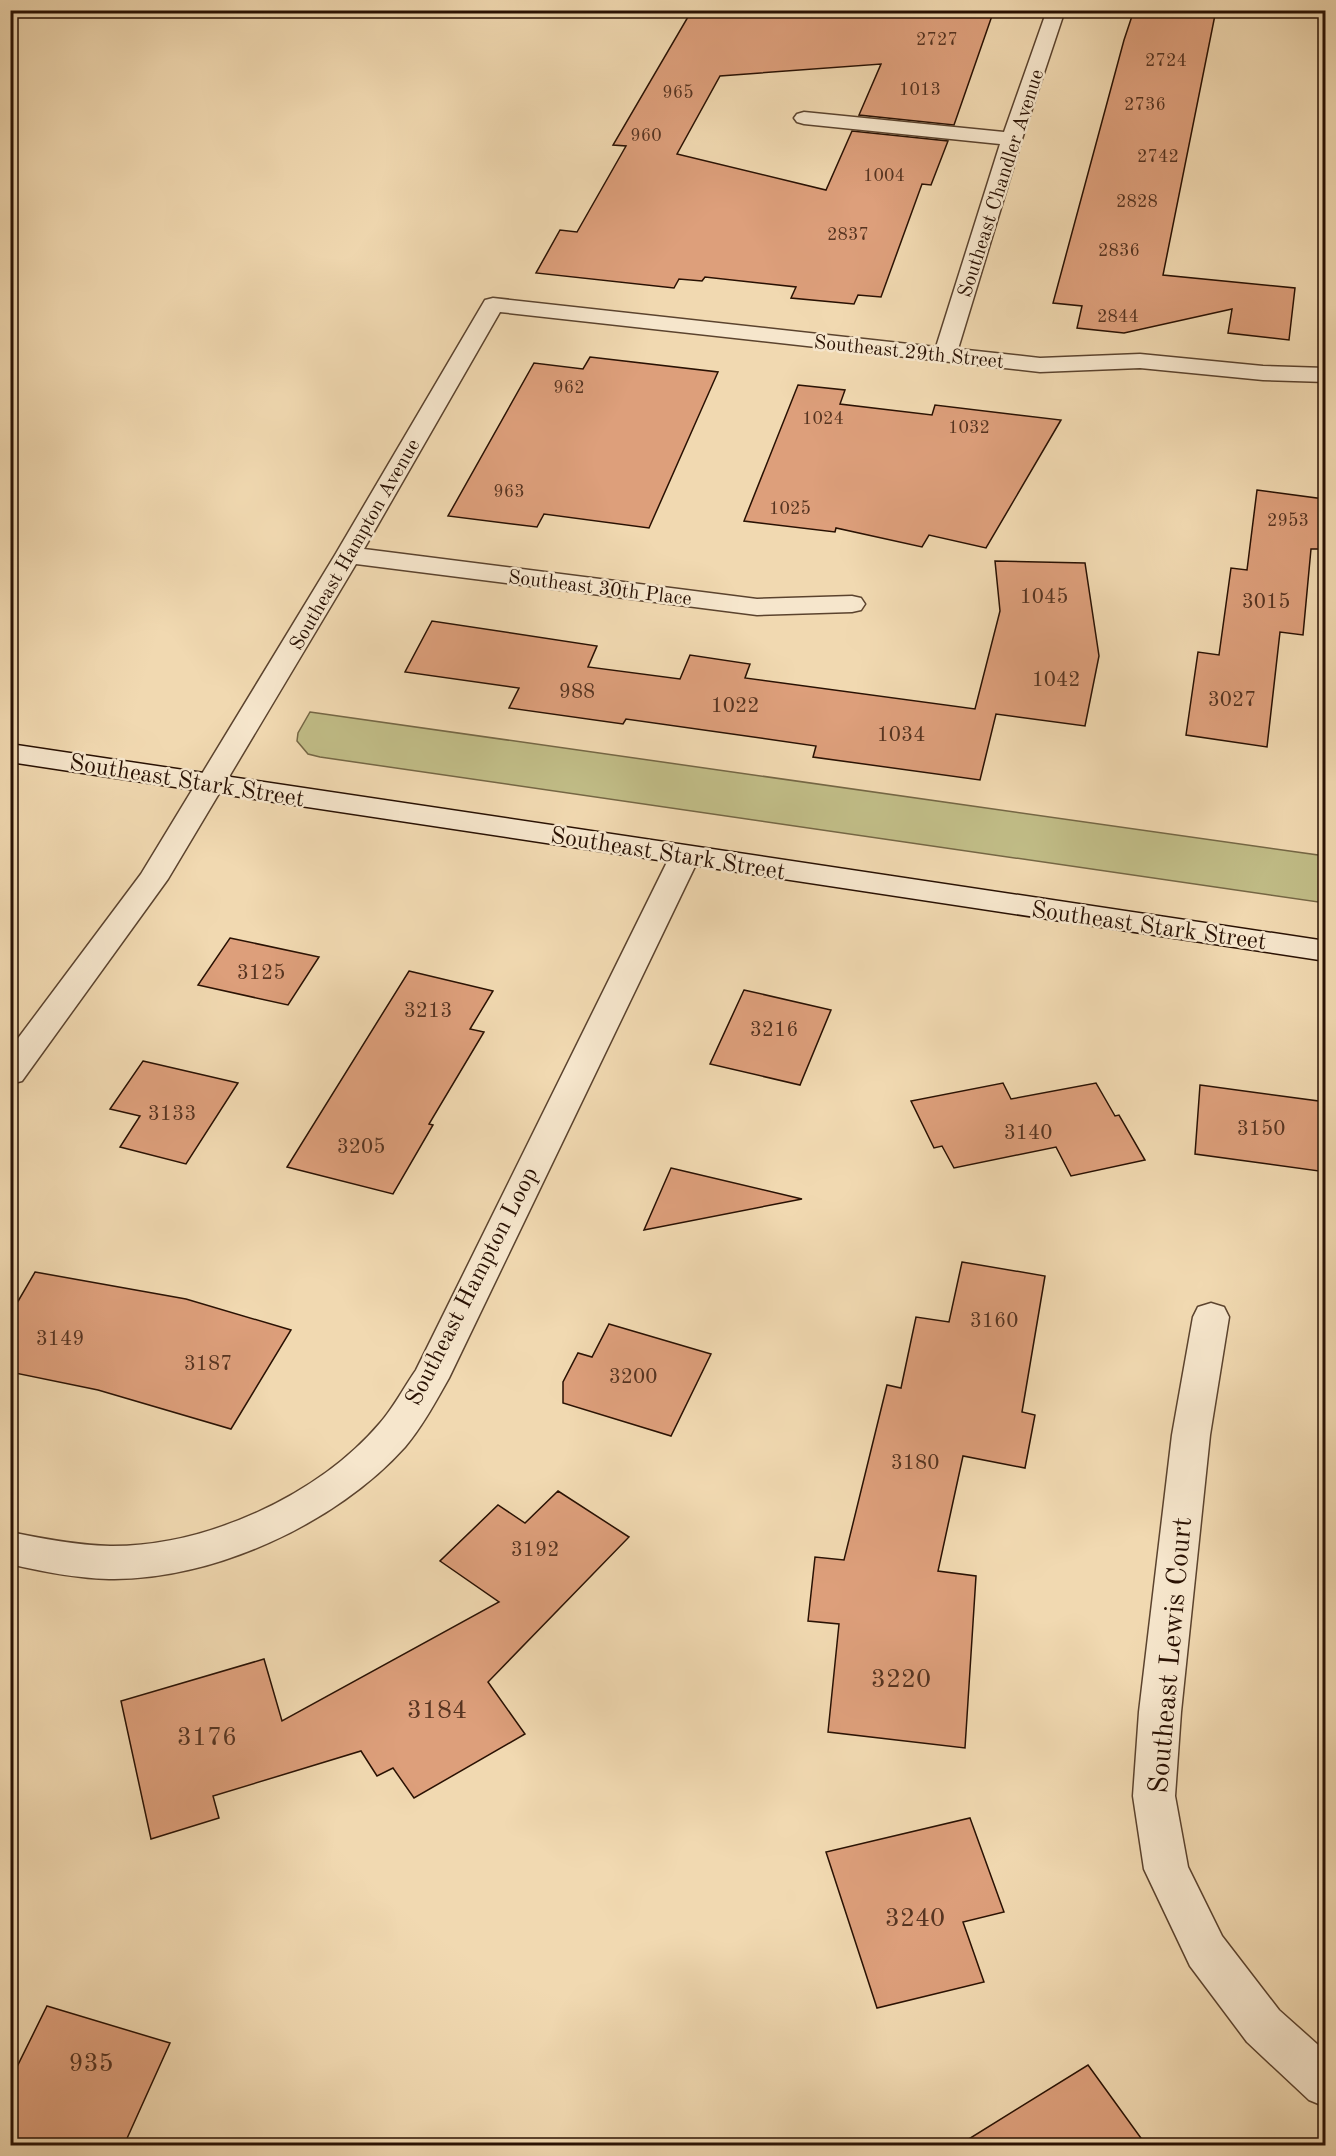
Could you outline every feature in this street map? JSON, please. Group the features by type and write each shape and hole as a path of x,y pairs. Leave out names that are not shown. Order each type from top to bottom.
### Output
{"street":[{"name":"Southeast Chandler Avenue","path":"945,355 1012,139 1056,10"},
{"path":"804,118 1012,139"},
{"name":"Southeast 29th Street","path":"493,305 1040,365 1140,362 1263,373 1326,375"},
{"name":"Southeast Hampton Avenue","path":"213,783 493,305"},
{"name":"Southeast 30th Place","path":"348,555 757,607 852,604"},
{"name":"Southeast Stark Street","path":"10,753 1326,951"},
{"path":"10,1073 153,879 213,783"},
{"name":"Southeast Hampton Loop","path":"10,1548 45,1559 110,1565 187,1555 270,1526 344,1480 388,1441 430,1378 685,856"},
{"name":"Southeast Lewis Court","path":"1211,1317 1191,1435 1160,1712 1154,1796 1166,1869 1206,1951 1263,2026 1326,2084"}],"shaded area":[{"path":"310,712 1325,856 1325,903 320,757 308,754 297,741 298,733"}],"building":[{"path":"692,10 994,10 954,125 859,115 881,64 720,76 677,154 826,190 852,131 948,141 931,185 922,184 881,297 858,295 854,304 791,298 796,287 705,277 702,281 679,279 674,288 536,273 560,230 577,232 626,146 613,145"},
{"path":"1150,10 1216,10 1163,275 1295,288 1289,340 1228,333 1232,309 1124,333 1077,328 1082,306 1053,303 1124,40 1133,13 1149,14"},
{"path":"590,357 718,372 649,528 544,514 537,527 448,516 534,363 583,369"},
{"path":"798,385 845,390 840,404 932,415 935,405 1061,420 986,548 929,535 922,547 836,528 835,532 744,521"},
{"path":"1257,490 1324,499 1319,549 1311,549 1303,635 1280,632 1267,747 1186,735 1198,652 1219,655 1231,568 1247,570"},
{"path":"995,561 1085,563 1099,656 1085,726 996,714 980,780 813,757 816,746 626,719 623,724 509,708 519,688 405,672 432,621 597,646 588,667 680,679 690,655 750,664 745,678 975,709 1000,611"},
{"path":"230,938 319,957 288,1005 198,985"},
{"path":"409,971 493,991 470,1029 484,1032 429,1124 433,1125 393,1194 287,1167"},
{"path":"744,990 831,1010 800,1085 710,1064"},
{"path":"143,1061 238,1083 186,1164 120,1147 140,1116 110,1109"},
{"path":"1003,1083 1011,1099 1096,1083 1115,1116 1119,1115 1145,1160 1071,1176 1056,1147 954,1168 942,1146 934,1148 911,1101"},
{"path":"1200,1085 1326,1102 1326,1172 1195,1154"},
{"path":"671,1168 802,1199 644,1230"},
{"path":"962,1262 1045,1276 1022,1412 1035,1415 1025,1468 963,1456 938,1571 976,1576 965,1748 828,1732 839,1624 808,1621 815,1557 844,1560 887,1385 901,1388 916,1317 949,1322"},
{"path":"35,1272 186,1299 291,1330 231,1429 98,1390 10,1372 10,1315"},
{"path":"609,1324 711,1354 671,1436 563,1403 563,1382 578,1353 592,1357"},
{"path":"558,1491 629,1537 488,1682 525,1734 414,1798 393,1768 377,1776 361,1751 213,1796 219,1818 151,1839 121,1701 264,1659 282,1721 499,1602 440,1561 498,1505 525,1523"},
{"path":"970,1818 1004,1912 963,1922 984,1982 877,2008 826,1852"},
{"path":"47,2006 170,2043 124,2145 10,2145 10,2081"},
{"path":"1088,2065 1146,2145 959,2145"}]}
